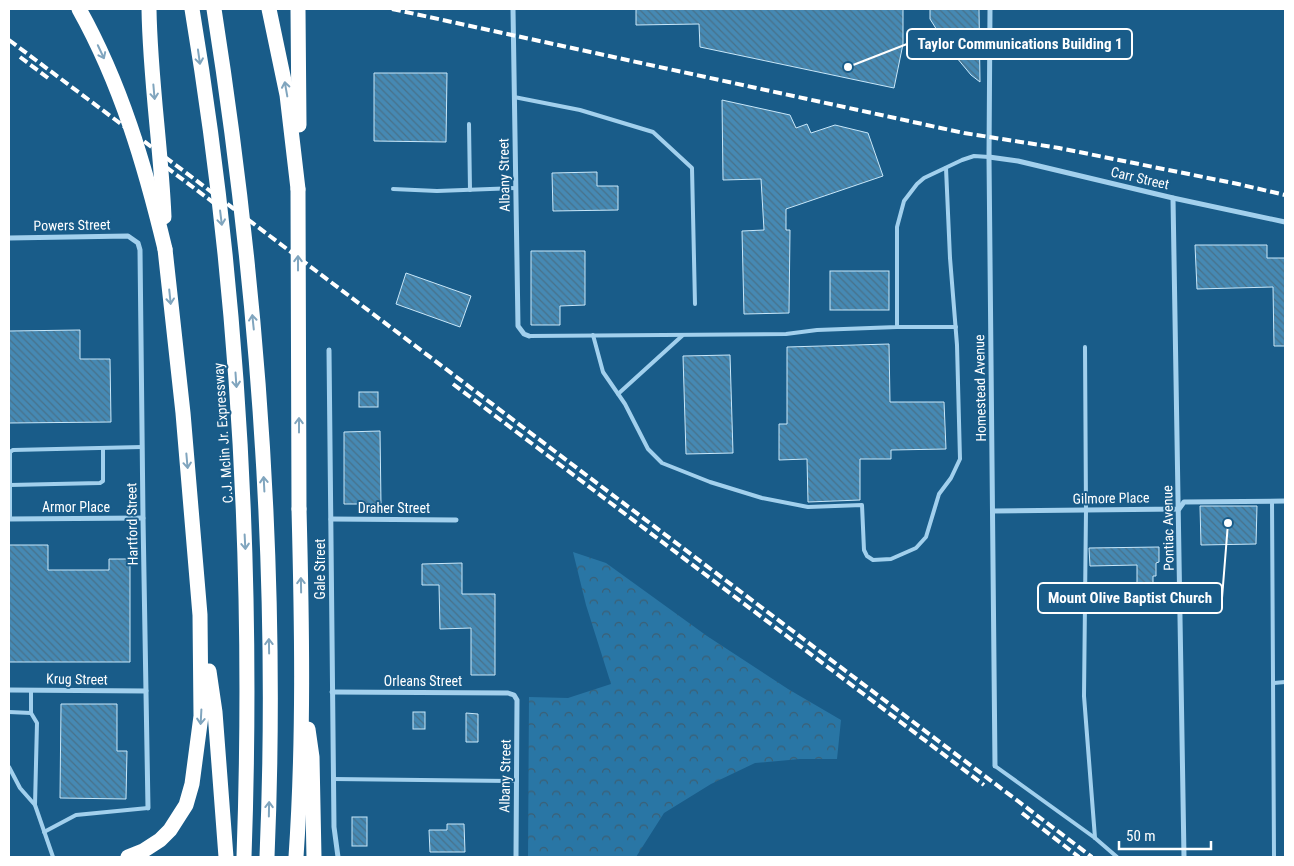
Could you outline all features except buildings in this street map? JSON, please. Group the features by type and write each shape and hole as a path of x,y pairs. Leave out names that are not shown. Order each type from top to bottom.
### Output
{"highway":[{"path":"79,9 106,64 135,139 151,191 165,249"},
{"path":"128,857 154,844 170,830 186,805 192,784 202,716 200,615 183,413 165,249 161,166 150,49 149,9"},
{"name":"C.J. Mclin Jr. Expressway","path":"192,9 210,124 226,259 242,466 248,657 248,767 244,857"},
{"path":"214,9 239,184 255,340 261,426 270,675 267,857"},
{"path":"269,9 288,95 298,189"},
{"path":"296,857 302,686 299,509 298,9"},
{"path":"200,615 215,712 226,857"},
{"path":"302,686 312,757 314,857"}],"street":[{"name":"Albany Street","path":"513,9 518,326 524,334 529,336"},
{"name":"Homestead Avenue","path":"990,9 989,157 995,766"},
{"name":"Carr Street","path":"989,157 1018,161 1173,198 1285,222"},
{"name":"Pontiac Avenue","path":"1173,198 1184,857"},
{"name":"Powers Street","path":"9,238 128,236 135,240"},
{"name":"Hartford Street","path":"135,240 140,250 142,518 148,808"},
{"name":"Gale Street","path":"329,350 334,827 338,857"},
{"name":"Gilmore Place","path":"993,511 1179,509 1184,502 1285,501"},
{"name":"Armor Place","path":"9,519 142,518"},
{"name":"Draher Street","path":"331,520 456,520"},
{"name":"Krug Street","path":"9,690 146,691"},
{"name":"Orleans Street","path":"332,692 508,693 514,695"},
{"name":"Albany Street","path":"514,695 517,700 516,857"}],"lane":[{"path":"514,97 580,110 653,132 692,168 694,304"},
{"path":"469,124 470,190"},
{"path":"897,328 897,227 904,201 917,184 946,168 974,156 989,157"},
{"path":"593,335 603,372 618,394 648,449 662,463 710,482 762,498 808,507 862,505 864,550 872,560 891,559 916,548 926,537 940,494 951,478 960,459 956,328 950,258 946,168"},
{"path":"393,189 470,190 516,188"},
{"path":"529,336 786,334 817,330 956,328"},
{"path":"618,394 683,335"},
{"path":"1085,347 1084,696 1095,838"},
{"path":"10,485 100,483 103,481 103,448"},
{"path":"9,519 10,452 13,450 142,448"},
{"path":"1272,501 1274,857"},
{"path":"1274,683 1285,682"},
{"path":"31,690 31,713 37,723 35,805 53,857"},
{"path":"9,712 31,713"},
{"path":"995,766 1095,838 1117,857"},
{"path":"9,767 20,788 35,805"},
{"path":"334,779 517,780"},
{"path":"44,832 76,815 148,808"}],"green space":[{"path":"573,552 606,563 707,636 788,689 841,720 837,759 800,759 755,763 711,784 664,813 636,857 528,857 529,697 568,698 611,684 586,605"}],"railway":[{"path":"392,9 964,133 1059,148 1285,195"},
{"path":"9,40 1092,857"},
{"path":"20,57 48,78"},
{"path":"166,167 226,212"},
{"path":"453,384 984,785"},
{"path":"1022,813 1079,857"}],"place":[{"name":"Taylor Communications Building 1","path":"848,67"},
{"name":"Mount Olive Baptist Church","path":"1228,523"}]}
